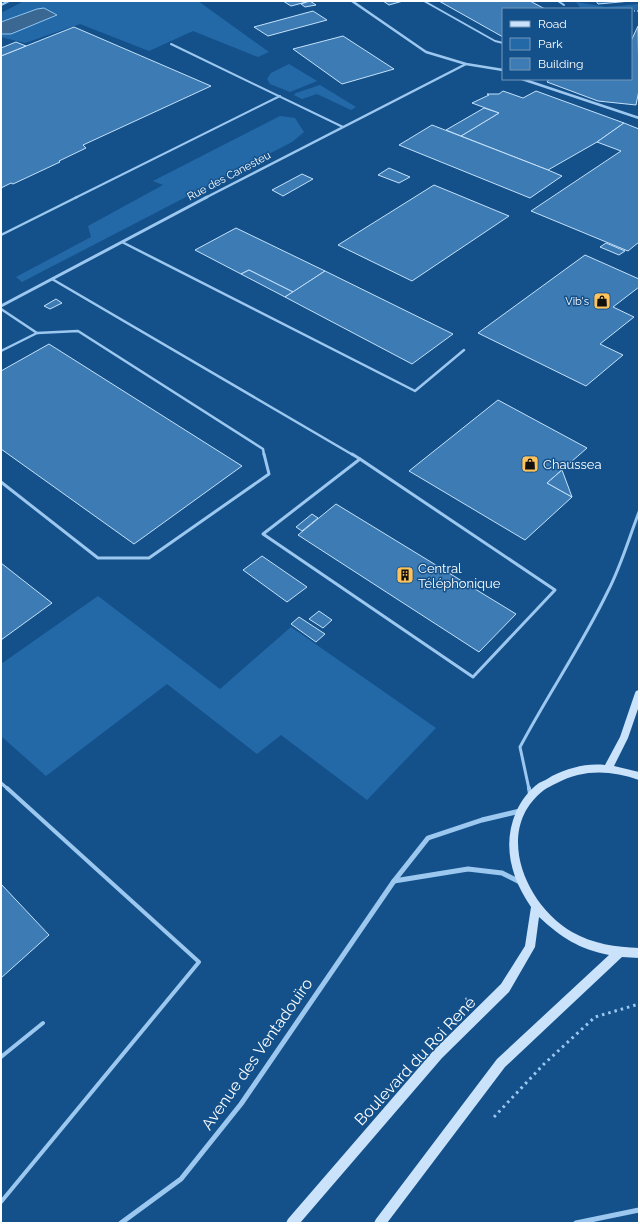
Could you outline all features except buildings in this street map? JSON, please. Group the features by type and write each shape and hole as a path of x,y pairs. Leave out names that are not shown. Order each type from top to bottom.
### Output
{"main road":[{"path":"608,768 624,738 639,693"},
{"path":"639,776 608,768 578,769 551,779 531,795 520,811 513,833 514,858 522,883 536,907 560,929 588,945 619,953 639,953"},
{"name":"Boulevard du Roi René","path":"292,1223 438,1054 505,988 530,947 536,907"},
{"path":"380,1223 501,1063 619,953"}],"street":[{"path":"1,5 9,1"},
{"path":"352,1 426,52 466,64 502,70"},
{"name":"Rue des Canesteu","path":"1,306 267,165 466,64"},
{"path":"527,80 639,118"},
{"name":"Avenue des Ventadouïro","path":"121,1223 181,1179 241,1104 394,881 428,838 482,820 520,811"},
{"path":"394,881 468,869 502,873 522,883"},
{"path":"576,1223 639,1210"}],"lane":[{"path":"424,1 495,41 502,43"},
{"path":"558,1 564,5"},
{"path":"170,44 343,127"},
{"path":"1,235 280,96"},
{"path":"122,242 414,391 464,350"},
{"path":"52,279 360,459 555,590 473,677 263,534 360,459"},
{"path":"1,309 37,333"},
{"path":"1,352 37,333 78,331 263,449 269,474 149,558 98,558 1,482"},
{"path":"531,795 520,747 546,699 572,659 609,590 639,512"},
{"path":"1,783 199,962 1,1202"},
{"path":"1,1057 43,1023"}],"path":[{"path":"490,1121 544,1064 595,1017 639,1004"}],"green space":[{"path":"24,1 198,1 269,52 258,57 193,31 149,51 80,24 25,43 1,37 1,13"},
{"path":"576,2 606,7 639,4 639,10 632,10 632,8 580,8"},
{"path":"289,64 317,81 290,92 270,84 267,79 271,73"},
{"path":"320,85 356,107 351,110 317,94 302,99 294,95"},
{"path":"280,116 295,118 304,132 292,142 22,282 16,277 91,237 88,226 163,185 153,181"},
{"path":"98,596 220,689 291,627 436,728 367,800 281,735 257,754 167,684 46,776 1,736 1,664"}],"shaded area":[{"path":"44,8 57,15 11,34 1,34 1,22 37,9"}],"place":[{"name":"Vib's","path":"602,301"},
{"name":"Chaussea","path":"530,464"},
{"name":"Central Téléphonique","path":"405,575"}]}
